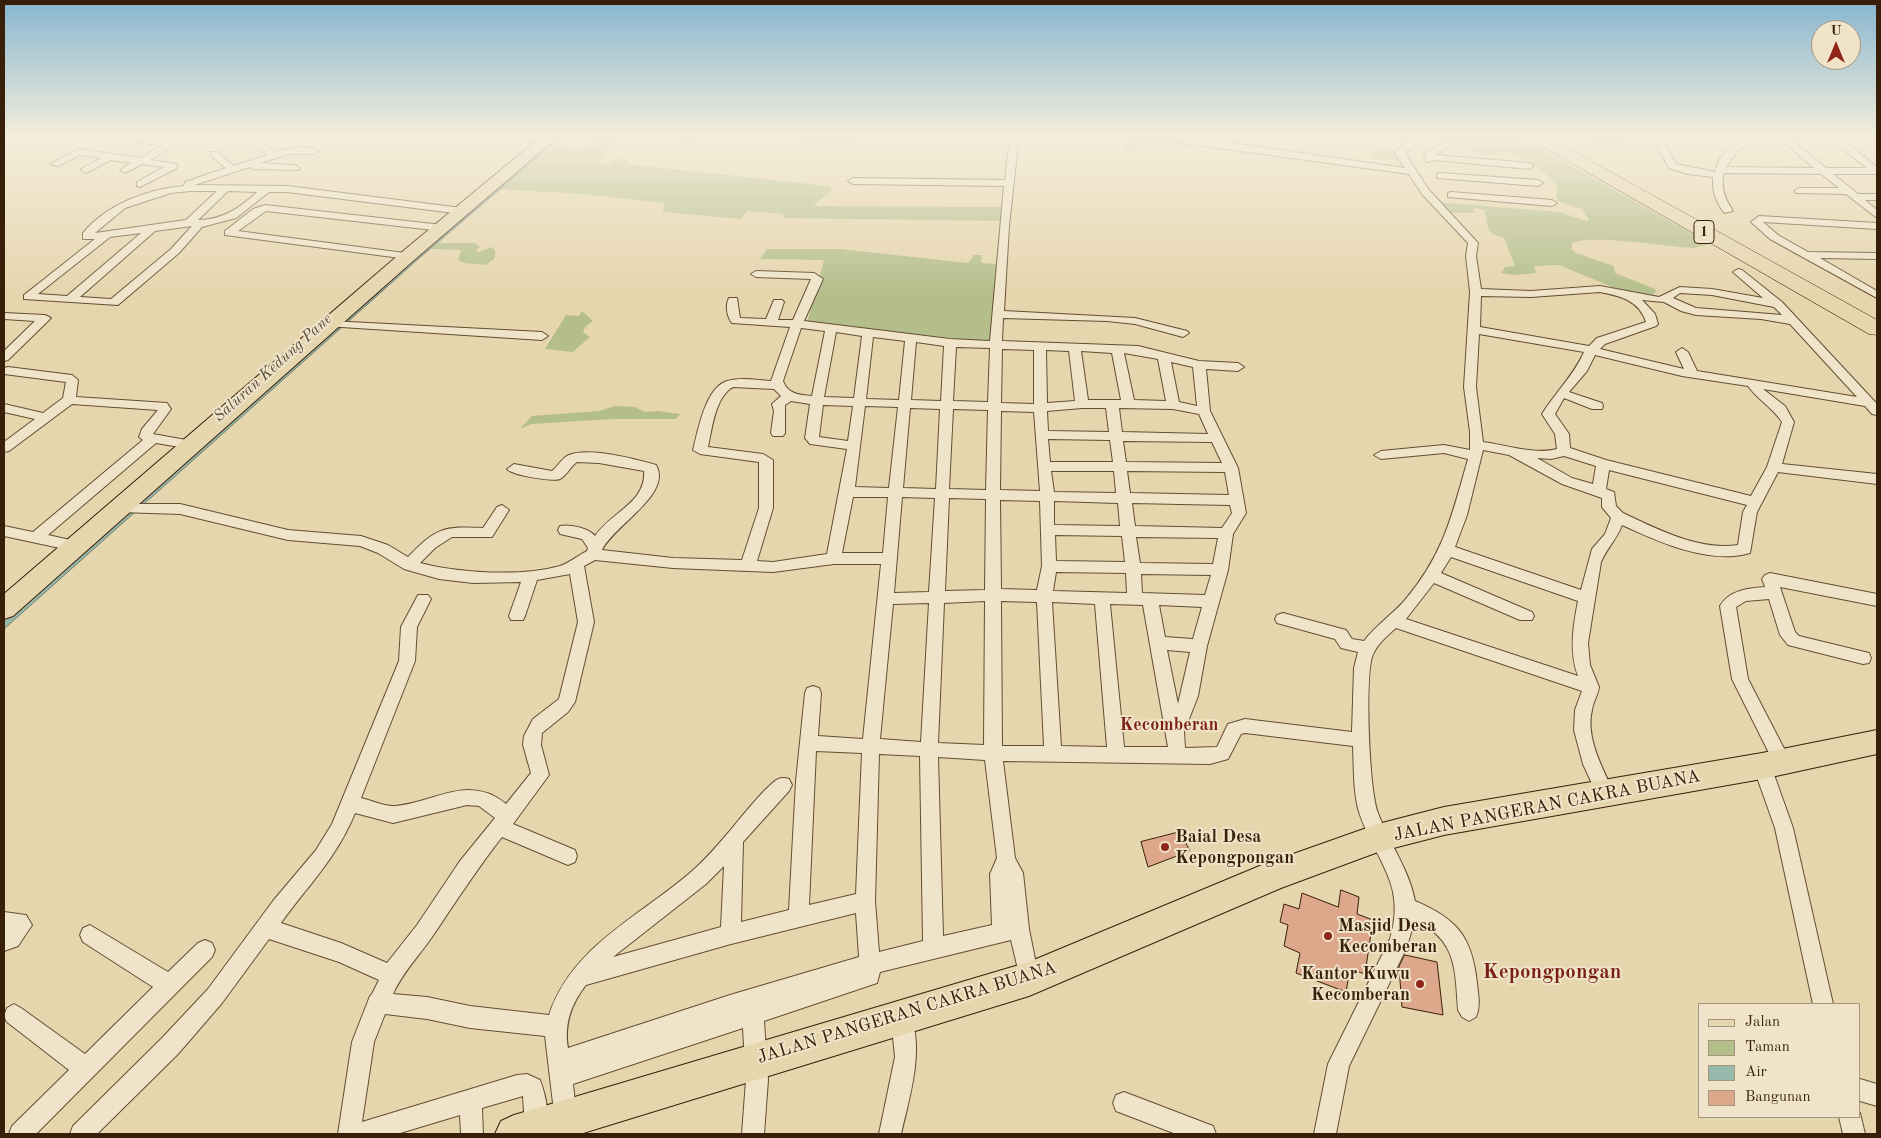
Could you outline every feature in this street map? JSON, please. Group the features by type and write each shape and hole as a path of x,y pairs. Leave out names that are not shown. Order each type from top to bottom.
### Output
{"highway":[{"name":"1","path":"1626,188 1877,329"},
{"name":"1","path":"1655,188 1877,311"}],"main road":[{"path":"4,609 74,546 124,507 192,445 338,324 408,256 489,188"},
{"name":"JALAN PANGERAN CAKRA BUANA","path":"539,1127 757,1078 904,1038 1029,979 1273,876 1385,847 1444,821 1772,764 1877,742"}],"street":[{"path":"143,188 152,195"},
{"path":"223,188 170,190 121,206 87,237 230,218 240,213 267,188"},
{"path":"189,223 226,188"},
{"path":"269,188 462,211"},
{"path":"1008,188 995,344 993,753 1006,858 1000,874 1010,931 1029,979"},
{"path":"1325,1134 1331,1098 1340,1064 1399,942 1406,924 1408,907 1385,847 1368,810 1360,740 1362,664 1369,648 1383,629 1395,622 1415,599 1447,550 1477,450 1470,387 1476,292 1471,256 1473,243 1422,188"},
{"path":"1447,188 1451,195"},
{"path":"1721,188 1720,199 1728,211"},
{"path":"1844,188 1877,215"},
{"path":"1798,191 1877,197"},
{"path":"1425,192 1552,203"},
{"path":"408,256 229,233 257,211 266,208 442,228"},
{"path":"1874,291 1774,237 1758,226 1757,220 1877,226"},
{"path":"105,236 28,297 114,303 175,251 200,223"},
{"path":"70,300 151,229"},
{"path":"1807,255 1877,256"},
{"path":"1738,272 1778,304 1873,407"},
{"path":"756,274 814,276 818,279 797,324 777,381 778,385 789,396 817,401 1041,408 1082,404 1173,405 1204,411"},
{"path":"1476,292 1531,294 1600,289 1655,300 1667,299 1684,309 1698,312 1764,316 1793,320"},
{"path":"1667,299 1675,291 1680,290 1712,292 1778,304"},
{"path":"1564,451 1562,434 1548,414 1561,393 1583,368 1591,351 1608,337 1620,336 1652,324 1649,314 1630,295"},
{"path":"733,300 734,317 736,320 797,324 950,343 1117,348 1164,356 1199,365 1238,367"},
{"path":"771,322 778,302"},
{"path":"998,314 1135,321 1183,333"},
{"path":"4,316 45,318 4,357"},
{"path":"338,324 542,336"},
{"path":"831,329 817,401 813,440 854,446"},
{"path":"1474,330 1591,351 1692,373 1873,407"},
{"path":"834,559 861,402 868,333"},
{"path":"560,1070 753,1006 869,978 871,974 865,901 871,746 910,337"},
{"path":"933,946 929,749 936,598 944,492 950,343"},
{"path":"1040,346 1041,435 1047,496 1049,566 1044,597 1054,754"},
{"path":"1074,346 1082,404"},
{"path":"1117,348 1128,404"},
{"path":"1682,352 1692,373"},
{"path":"1164,356 1173,405"},
{"path":"1175,732 1190,696 1199,646 1220,570 1226,534 1236,522 1239,513 1230,468 1204,411 1199,365"},
{"path":"5,372 68,378 72,380 69,400"},
{"path":"748,566 766,508 766,460 730,452 700,450 712,409 723,387 731,383 778,385"},
{"path":"1513,451 1566,481 1610,496 1609,507 1618,517 1665,537 1727,553 1745,550 1750,512 1774,467 1788,422 1786,416 1762,396 1752,383"},
{"path":"1561,393 1597,406"},
{"path":"778,434 780,411 778,404 789,396"},
{"path":"4,448 69,400 162,406 166,409 147,432 146,437 153,440 192,445"},
{"path":"1112,404 1127,533 1133,568 1142,601 1158,643 1175,732 1177,754"},
{"path":"4,408 44,417"},
{"path":"1041,435 1117,438 1216,438"},
{"path":"38,537 153,440"},
{"path":"1381,455 1444,449 1513,451 1551,455 1564,451 1603,464 1755,502"},
{"path":"124,507 199,512 288,535 361,541 384,549 409,565 439,573 473,577 531,576 564,571 576,566 594,551 606,531 643,498 651,479 651,468 581,457 570,460 559,474 554,476 514,469"},
{"path":"1598,491 1603,464"},
{"path":"1044,466 1230,468"},
{"path":"1774,467 1877,479"},
{"path":"846,492 944,492 1123,500 1237,500"},
{"path":"409,565 426,548 447,533 456,531 487,533 502,510"},
{"path":"1605,793 1593,766 1582,727 1583,710 1591,687 1582,665 1580,642 1594,562 1600,549 1611,536 1618,517"},
{"path":"565,530 587,535 594,551"},
{"path":"1047,530 1226,534"},
{"path":"4,531 74,546"},
{"path":"1447,550 1587,598"},
{"path":"594,551 673,563 773,567 834,559 889,558"},
{"path":"349,1134 363,1042 377,1003 391,975 502,821 540,776 540,762 532,746 533,733 538,723 567,702 586,622 576,566"},
{"path":"1049,566 1220,570"},
{"path":"1431,575 1526,616"},
{"path":"517,616 531,576"},
{"path":"1863,658 1794,641 1788,635 1770,581 1773,579 1877,600"},
{"path":"1773,593 1731,600 1728,606 1740,678 1772,764 1784,828 1823,1003"},
{"path":"884,599 993,595 1142,601 1212,601"},
{"path":"81,1134 170,1046 215,996 280,908 323,856 339,829 406,661 409,626 423,598"},
{"path":"1102,598 1116,754"},
{"path":"1283,619 1340,634 1347,644 1369,648"},
{"path":"1395,622 1591,687"},
{"path":"1158,643 1199,646"},
{"path":"800,916 805,781 813,693"},
{"path":"809,743 993,753 1177,754 1210,756 1222,754 1231,740 1234,729 1245,726 1360,740"},
{"path":"539,1127 560,1070 555,1026 563,1000 580,976 613,943 699,878 783,785"},
{"path":"349,804 372,808 392,815 467,796 477,796 493,803 502,821 568,856"},
{"path":"731,934 734,841"},
{"path":"580,976 731,934 865,901"},
{"path":"1408,907 1438,920 1457,941 1465,965 1469,1010"},
{"path":"4,921 19,922 22,925 11,939 4,941"},
{"path":"266,928 341,953 391,975"},
{"path":"870,962 933,946 1010,931"},
{"path":"90,935 169,985"},
{"path":"20,1134 205,950"},
{"path":"377,1003 427,1008 470,1017 555,1026"},
{"path":"753,1006 757,1078 753,1134"},
{"path":"14,1015 86,1069"},
{"path":"890,1134 904,1038"},
{"path":"361,1134 517,1086 527,1085 532,1088 535,1098 539,1127"},
{"path":"470,1102 472,1134"},
{"path":"1124,1103 1205,1134"},
{"path":"1850,1118 1854,1134"}],"green space":[{"path":"830,188 832,190 813,206 1003,207 1002,221 784,218 783,214 747,211 741,219 663,212 664,203 593,195 501,189"},
{"path":"1557,188 1611,188 1710,244 1694,248 1612,240 1572,243 1572,249 1576,253 1614,266 1615,273 1655,289 1656,292 1650,296 1622,291 1559,265 1534,266 1536,273 1514,275 1501,273 1505,267 1515,266 1504,238 1494,234 1489,229 1485,210 1474,208 1474,213 1449,213 1436,202 1559,212 1589,220 1582,209 1557,201"},
{"path":"438,243 475,243 480,247 475,251 479,252 491,247 495,250 495,258 486,265 465,263 458,260 461,250 431,249"},
{"path":"767,249 840,249 968,263 974,255 982,255 981,263 997,264 990,342 807,323 824,260 760,259"},
{"path":"582,311 593,321 585,327 583,332 590,337 573,352 545,349 566,315 579,316"},
{"path":"615,406 635,407 645,412 658,411 680,414 676,419 613,419 531,424 520,429 532,416 599,411"}],"water":[{"path":"495,188 502,188 416,261 4,629 4,619 409,260"}],"building":[{"name":"Baial Desa Kepongpongan","path":"1180,832 1190,851 1148,867 1141,842"},
{"name":"Masjid Desa Kecomberan","path":"1341,890 1359,897 1357,914 1373,920 1365,974 1350,969 1346,992 1296,973 1300,953 1284,946 1288,925 1280,922 1284,904 1299,909 1302,893 1338,907"},
{"name":"Kantor Kuwu Kecomberan","path":"1405,955 1437,962 1443,1015 1402,1007 1399,967"}],"place":[{"name":"Baial Desa Kepongpongan","path":"1165,847"},
{"name":"Masjid Desa Kecomberan","path":"1328,936"},
{"name":"Kantor Kuwu Kecomberan","path":"1420,984"}],"district":[{"name":"Kecomberan","path":"1169,725"},
{"name":"Kepongpongan","path":"1552,972"}],"water label":[{"name":"Saluran Kedung Pane","path":"273,368"}]}
